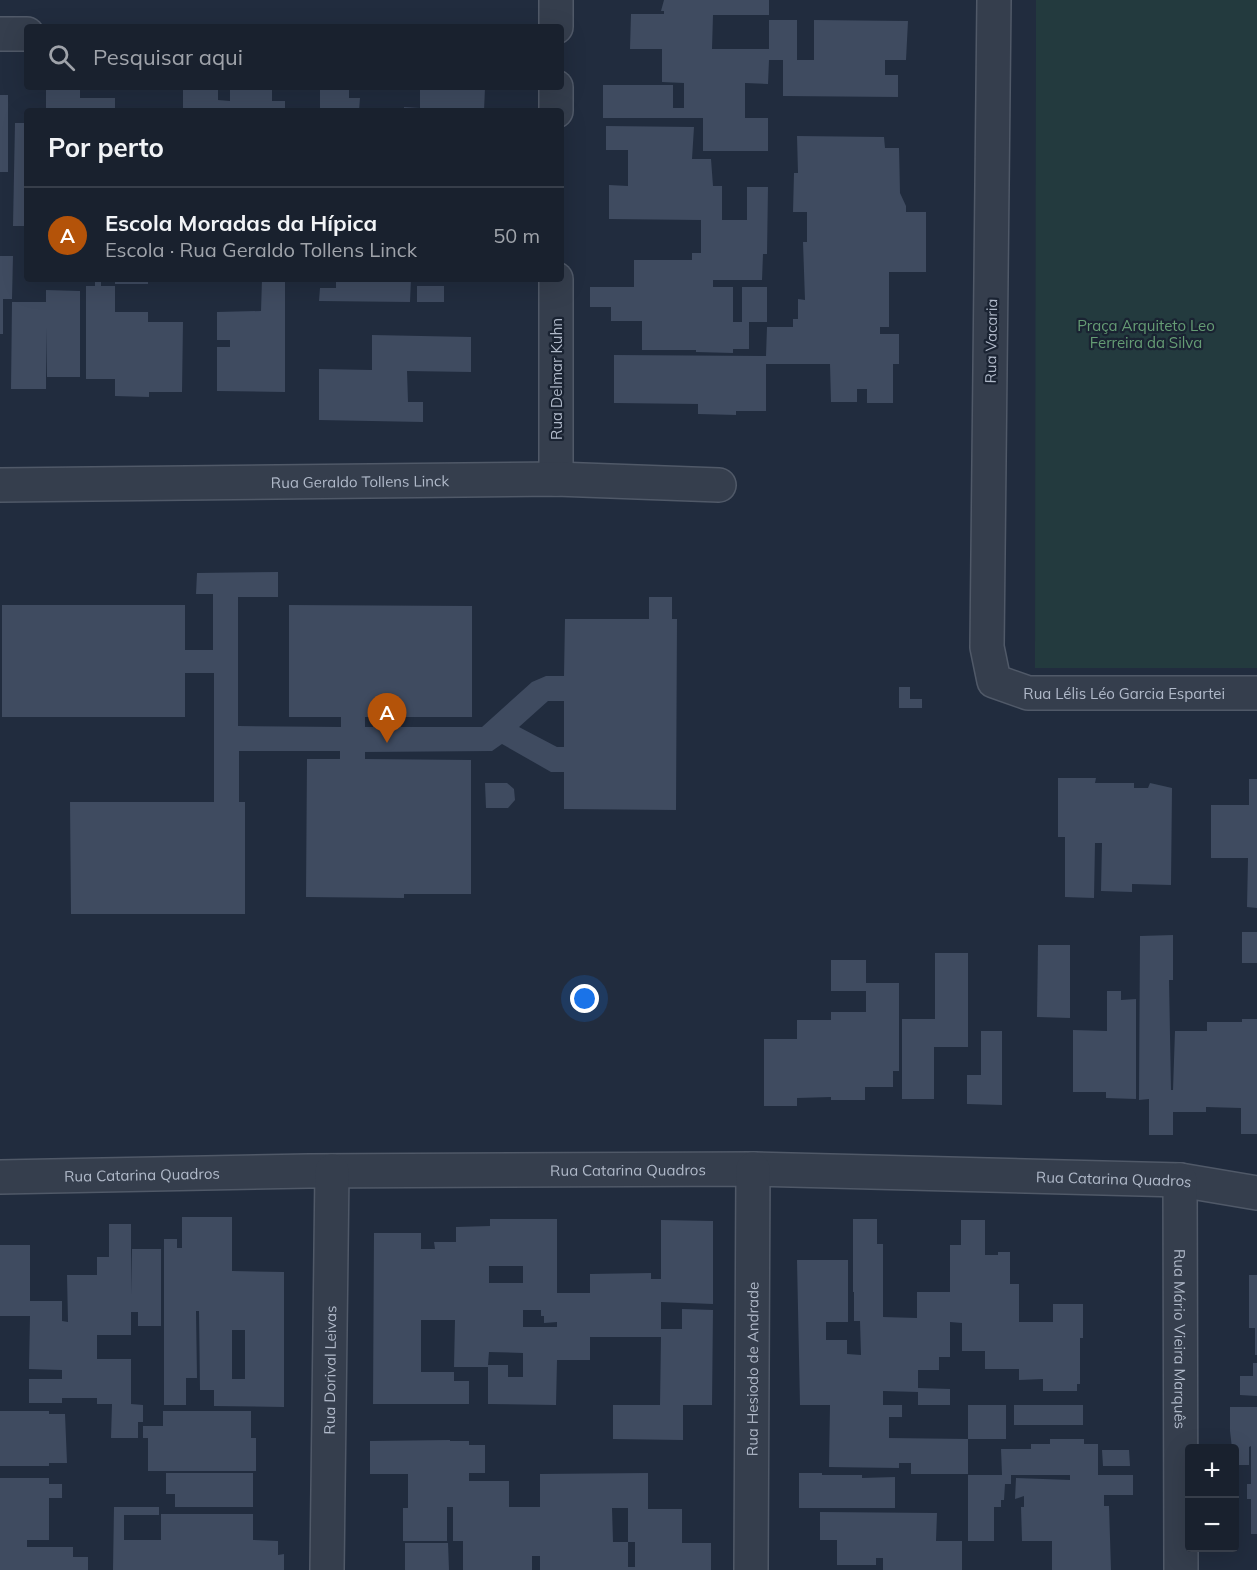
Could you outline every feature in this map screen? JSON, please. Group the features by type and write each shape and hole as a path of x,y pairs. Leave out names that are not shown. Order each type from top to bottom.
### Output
{"street":[{"path":"556,0 556,24"},
{"name":"Rua Vacaria","path":"994,0 987,646 994,681"},
{"path":"0,34 24,34"},
{"path":"556,90 556,108"},
{"name":"Rua Delmar Kuhn","path":"556,282 556,479"},
{"name":"Rua Geraldo Tollens Linck","path":"0,485 556,479 719,485"},
{"name":"Rua Lélis Léo Garcia Espartei","path":"994,681 1028,693 1257,693"},
{"name":"Rua Catarina Quadros","path":"0,1177 332,1171 753,1169 1180,1180 1257,1193"},
{"name":"Rua Hesiodo de Andrade","path":"751,1570 753,1169"},
{"name":"Rua Dorival Leivas","path":"327,1570 332,1171"},
{"name":"Rua Mário Vieira Marquês","path":"1180,1180 1181,1570"}],"green space":[{"name":"Praça Arquiteto Leo Ferreira da Silva","path":"1036,0 1257,0 1257,668 1035,668"}],"building":[{"path":"664,0 769,0 769,15 713,15 712,49 769,49 769,20 797,20 797,60 814,60 814,20 908,21 906,60 885,60 885,75 898,75 898,97 783,96 783,60 769,60 768,84 745,83 745,118 768,118 768,151 703,151 703,118 603,118 603,85 673,85 673,108 684,108 684,83 662,82 662,49 630,49 631,14 664,14 664,11 661,11"},
{"path":"46,90 80,90 80,98 115,98 115,108 46,108"},
{"path":"183,90 218,90 218,100 230,101 230,90 272,90 272,101 285,101 285,108 183,108"},
{"path":"320,90 349,90 349,98 360,98 359,108 320,108"},
{"path":"420,90 485,90 484,108 420,108"},
{"path":"0,95 8,95 8,172 0,172"},
{"path":"15,123 24,123 24,226 13,226"},
{"path":"606,126 694,127 692,159 711,159 713,186 722,186 722,220 747,220 747,187 768,187 767,254 763,254 762,280 713,280 713,287 733,287 733,322 742,322 742,287 767,287 767,322 749,322 749,349 733,349 733,353 642,350 642,321 611,321 611,307 590,307 590,287 634,287 634,260 692,260 692,253 701,253 701,220 609,219 609,185 628,186 628,150 606,150"},
{"path":"797,136 884,137 885,148 899,148 900,193 906,206 906,212 926,212 926,272 889,272 889,327 880,327 880,334 899,334 899,364 893,364 893,403 867,403 867,389 857,389 857,402 831,402 830,364 766,364 766,411 736,411 736,415 698,414 698,404 614,403 614,355 766,356 767,327 793,327 793,319 798,319 798,299 805,300 803,242 807,242 807,212 793,212 794,173 798,173"},
{"path":"0,256 13,256 12,299 3,299 3,334 0,334"},
{"path":"95,282 101,282 101,286 115,286 115,312 148,312 148,322 183,322 182,392 149,392 149,397 115,396 115,379 86,379 86,286 95,286"},
{"path":"115,282 148,282 148,284 115,284"},
{"path":"262,282 285,282 285,392 217,391 217,347 230,347 230,340 217,340 217,312 261,311"},
{"path":"336,282 411,282 410,302 319,301 320,288 336,288"},
{"path":"417,286 444,286 444,302 417,302"},
{"path":"46,290 80,291 80,377 47,377 46,328 46,389 11,389 12,302 46,302"},
{"path":"372,335 471,337 471,372 407,371 408,402 423,402 423,422 319,420 319,369 372,370"},
{"path":"278,572 278,597 238,597 238,726 341,727 341,717 289,717 289,605 472,606 472,717 365,717 365,727 482,727 532,682 546,676 564,676 565,619 649,619 649,597 672,597 672,619 677,619 676,810 564,809 564,772 551,772 502,744 492,751 365,752 365,759 471,760 471,894 404,894 404,898 306,897 307,759 340,759 340,751 239,751 239,802 245,802 245,914 71,914 70,802 214,802 214,673 185,673 185,717 2,717 2,605 185,605 185,650 213,650 213,594 196,594 197,573","holes":["548,701 564,701 564,747 557,747 519,727"]},
{"path":"899,687 910,687 910,699 922,699 922,708 899,708"},
{"path":"1058,778 1096,778 1095,783 1134,783 1134,788 1148,788 1150,783 1172,788 1171,885 1132,884 1132,892 1101,891 1102,843 1095,843 1094,898 1065,897 1065,837 1058,837"},
{"path":"1249,779 1257,779 1257,908 1247,907 1248,858 1211,858 1211,805 1249,805"},
{"path":"485,783 507,783 514,789 515,800 508,808 486,808"},
{"path":"1242,932 1257,932 1257,963 1242,963"},
{"path":"1173,935 1173,980 1169,980 1171,1090 1173,1090 1175,1031 1207,1031 1207,1022 1242,1022 1242,1019 1257,1019 1257,1134 1241,1134 1241,1108 1206,1107 1206,1112 1173,1112 1173,1135 1149,1135 1149,1099 1139,1100 1140,936"},
{"path":"1038,945 1070,945 1070,1018 1037,1017"},
{"path":"935,953 968,953 968,1047 934,1047 934,1099 902,1099 902,1019 935,1019"},
{"path":"831,960 866,960 866,983 899,983 899,1071 893,1071 893,1087 865,1087 865,1100 831,1100 831,1097 797,1098 797,1106 764,1106 764,1039 797,1039 797,1020 831,1020 831,1012 866,1012 866,991 831,991"},
{"path":"1107,991 1121,991 1121,1000 1136,999 1136,1099 1106,1098 1106,1092 1073,1092 1073,1030 1107,1031"},
{"path":"981,1031 1002,1031 1002,1105 967,1104 967,1075 981,1075"},
{"path":"182,1217 232,1217 232,1271 284,1272 284,1407 214,1406 214,1390 200,1390 199,1311 196,1311 197,1378 186,1378 186,1405 164,1405 164,1239 177,1239 177,1248 182,1248","holes":["232,1330 245,1330 245,1379 232,1379"]},
{"path":"490,1219 557,1219 557,1293 590,1293 590,1274 651,1273 651,1279 661,1279 661,1220 713,1221 713,1304 661,1302 661,1329 682,1329 682,1309 713,1310 712,1405 683,1405 683,1440 613,1439 613,1405 660,1405 661,1337 590,1337 590,1360 557,1360 556,1405 488,1404 488,1367 454,1367 455,1320 421,1320 421,1372 454,1372 454,1381 469,1381 469,1404 373,1404 374,1233 421,1233 421,1249 435,1249 434,1242 456,1242 456,1227 490,1226","holes":["489,1266 523,1266 523,1283 489,1283","523,1310 541,1310 544,1323 557,1322 557,1327 523,1327","489,1352 523,1353 523,1377 508,1377 508,1365 488,1365"]},
{"path":"853,1219 877,1219 877,1244 883,1244 883,1317 917,1318 917,1292 950,1292 950,1245 961,1245 961,1220 985,1220 985,1255 1010,1252 1010,1284 1019,1284 1019,1322 1053,1322 1053,1304 1083,1304 1080,1384 1077,1384 1077,1391 1043,1391 1043,1379 1019,1380 1019,1369 985,1369 985,1351 962,1351 962,1323 950,1322 950,1357 939,1357 939,1370 918,1370 918,1388 950,1389 950,1405 918,1405 918,1392 883,1391 883,1405 902,1405 902,1417 889,1417 889,1438 968,1439 968,1474 911,1474 911,1463 899,1463 899,1468 829,1467 830,1405 800,1405 797,1260 848,1260 848,1322 826,1322 826,1340 847,1340 847,1354 861,1355 860,1321 854,1321"},
{"path":"109,1224 131,1224 131,1295 132,1249 161,1249 161,1326 138,1326 138,1312 131,1312 131,1335 97,1335 97,1359 131,1359 131,1404 143,1405 143,1422 138,1422 138,1438 111,1438 112,1404 97,1404 97,1398 62,1398 62,1403 29,1403 29,1379 62,1379 62,1370 29,1369 30,1316 0,1316 0,1245 30,1245 30,1301 62,1301 62,1321 68,1322 67,1275 97,1275 97,1257 109,1257"},
{"path":"1249,1275 1257,1275 1257,1355 1255,1355 1255,1328 1249,1328"},
{"path":"1253,1363 1257,1363 1257,1396 1240,1395 1240,1376 1253,1376"},
{"path":"968,1405 1006,1405 1006,1439 968,1439"},
{"path":"1014,1405 1083,1405 1083,1425 1014,1425"},
{"path":"1230,1407 1257,1407 1257,1534 1251,1534 1251,1499 1247,1499 1247,1484 1251,1484 1251,1446 1249,1447 1249,1465 1239,1465 1239,1444 1232,1444"},
{"path":"0,1411 49,1411 49,1414 65,1414 67,1463 49,1463 49,1466 0,1466"},
{"path":"163,1411 251,1411 251,1438 256,1438 256,1471 148,1471 148,1438 143,1438 143,1426 163,1426"},
{"path":"1050,1439 1084,1439 1084,1444 1098,1444 1098,1475 1133,1475 1133,1495 1104,1495 1104,1506 1109,1506 1111,1570 1052,1570 1052,1541 1022,1541 1021,1507 1024,1507 1024,1496 1015,1499 1016,1478 1070,1480 1070,1475 1011,1475 1011,1484 1005,1484 1001,1507 994,1507 994,1541 968,1541 968,1475 1002,1475 1001,1449 1031,1449 1031,1444 1050,1444"},
{"path":"450,1440 469,1441 469,1445 485,1445 485,1473 469,1473 469,1481 509,1481 509,1507 540,1507 540,1474 648,1473 648,1509 682,1509 682,1543 711,1543 711,1570 540,1570 540,1556 532,1556 532,1570 463,1570 463,1541 453,1541 453,1507 447,1507 447,1541 403,1541 403,1508 408,1508 408,1474 370,1474 370,1441","holes":["612,1508 628,1508 628,1542 613,1542","628,1542 635,1542 635,1567 628,1567"]},
{"path":"1102,1450 1129,1450 1130,1466 1103,1466"},
{"path":"166,1473 253,1473 253,1507 175,1507 175,1494 166,1494"},
{"path":"799,1473 862,1475 862,1478 895,1477 895,1508 799,1508"},
{"path":"0,1478 49,1478 49,1484 62,1484 62,1498 49,1498 49,1540 27,1540 27,1547 73,1547 73,1557 88,1557 88,1570 0,1570"},
{"path":"114,1507 159,1507 159,1515 124,1515 124,1540 161,1540 161,1514 253,1514 253,1540 278,1541 278,1555 284,1554 284,1570 113,1570"},
{"path":"820,1512 937,1513 936,1541 962,1541 962,1570 883,1570 883,1558 876,1558 876,1565 837,1565 837,1540 820,1540"},
{"path":"405,1543 448,1543 449,1570 405,1570"}],"place":[{"name":"Escola Moradas da Hípica","path":"387,743"}]}
